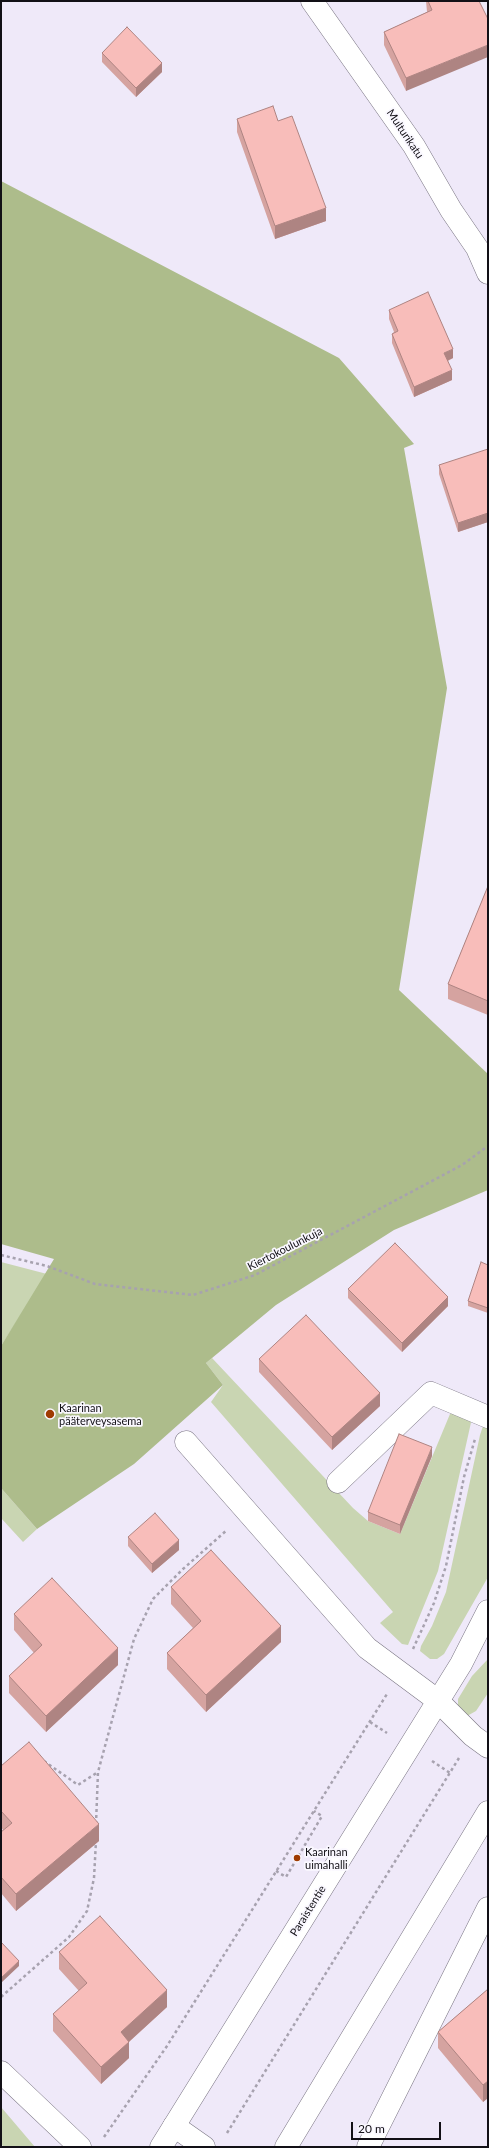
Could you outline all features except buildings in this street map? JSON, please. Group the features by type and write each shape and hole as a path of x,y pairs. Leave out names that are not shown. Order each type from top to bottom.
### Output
{"main road":[{"name":"Multurikatu","path":"312,1 414,146 451,210 477,248 488,273"},
{"path":"338,1482 431,1393 485,1416"},
{"path":"186,1442 367,1648 437,1700 481,1741"},
{"name":"Paraistentie","path":"161,2147 437,1700 461,1664 488,1611"},
{"path":"286,2147 488,1812"},
{"path":"368,2147 488,1908"},
{"path":"1,2072 80,2147"},
{"path":"174,2126 213,2144"}],"path":[{"name":"Kiertokoulunkuja","path":"1,1255 47,1266 95,1284 193,1295 255,1275 462,1165 488,1146"},
{"path":"102,2141 167,2046 400,1674 434,1603 446,1566 464,1478 485,1416"},
{"path":"96,1825 98,1772 134,1640 153,1599 183,1569 247,1513"},
{"path":"213,2144 481,1741"},
{"path":"43,1760 78,1784 98,1772"},
{"path":"276,1871 286,1877 322,1816 314,1811"},
{"path":"1,1997 69,1937 87,1911 94,1878 96,1833"}],"green space":[{"path":"1,181 339,358 414,444 404,448 447,688 399,990 488,1074 488,1190 394,1230 276,1305 206,1363 223,1385 134,1464 37,1529 1,1488 1,1346 54,1259 1,1244"},
{"path":"1,1262 47,1274 1,1346"},
{"path":"212,1358 353,1508 368,1521 400,1534 450,1414 456,1411 472,1418 438,1571 408,1645 402,1644 380,1623 393,1612 211,1402 223,1385 206,1363"},
{"path":"484,1423 488,1424 488,1577 444,1654 437,1659 430,1659 420,1651 421,1646 432,1626 446,1592 480,1435"},
{"path":"1,1488 37,1529 23,1542 1,1518"},
{"path":"488,1659 488,1693 476,1711 467,1716 458,1709 458,1699 472,1676"},
{"path":"1,2107 35,2147 4,2147 1,2144"}],"place":[{"name":"Kaarinan pääterveysasema","path":"50,1414"},
{"name":"Kaarinan uimahalli","path":"297,1858"}]}
